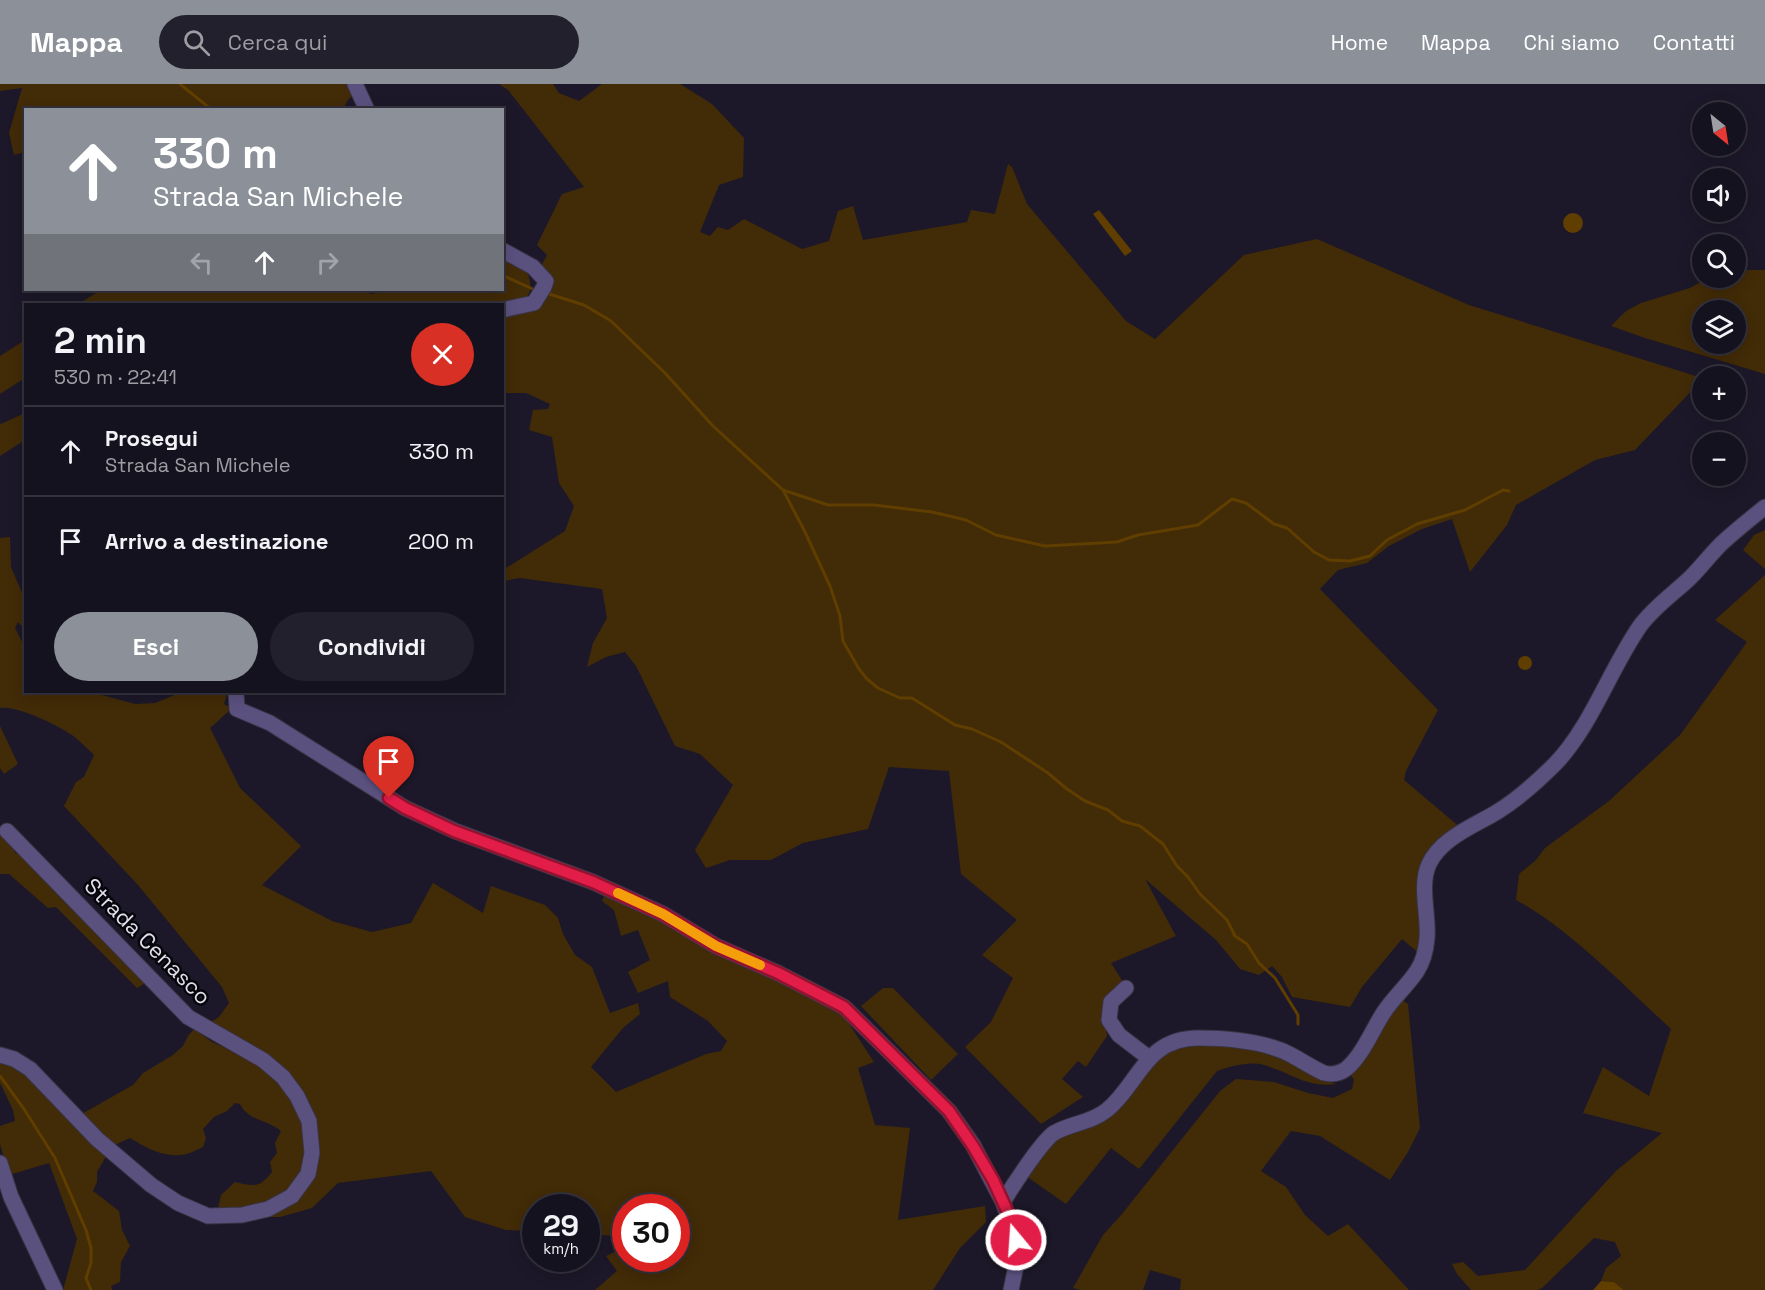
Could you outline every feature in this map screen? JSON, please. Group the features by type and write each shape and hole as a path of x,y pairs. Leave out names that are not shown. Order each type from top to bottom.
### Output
{"street":[{"path":"355,84 366,108"},
{"path":"504,251 533,267 546,281 534,303 504,310"},
{"path":"1003,1202 1047,1138 1069,1126 1091,1121 1117,1101 1149,1058 1171,1043 1184,1039 1215,1039 1252,1043 1282,1050 1325,1073 1336,1075 1346,1069 1396,996 1417,971 1424,957 1427,937 1425,881 1429,864 1438,852 1456,836 1498,811 1555,764 1576,737 1624,650 1642,623 1724,542 1765,507"},
{"path":"236,693 237,709 270,723 405,808 454,831 593,882 663,914 716,946 778,973 844,1007 949,1111 973,1146 993,1180 1010,1217 1017,1251 1011,1290"},
{"name":"Strada Cenasco","path":"0,1055 14,1059 30,1069 97,1139 150,1185 178,1203 208,1216 242,1215 268,1209 292,1196 308,1174 312,1154 309,1121 297,1096 282,1077 263,1060 188,1017 8,831"},
{"path":"1126,988 1111,1002 1109,1020 1119,1035 1149,1058"},
{"path":"993,1180 1004,1178 1034,1158"},
{"path":"0,1163 11,1197 55,1290"}],"shaded area":[{"path":"0,84 363,84 344,108 24,108 24,152 14,155 9,133 22,88 0,91"},
{"path":"499,84 553,84 559,93 579,101 602,84 680,84 712,104 744,138 743,177 719,185 700,232 710,236 718,227 728,230 744,219 802,249 829,241 838,211 853,206 863,240 967,222 971,210 995,214 1008,164 1012,167 1027,204 1126,321 1155,339 1244,255 1317,239 1469,305 1692,375 1692,390 1635,450 1595,460 1516,505 1507,525 1470,572 1452,519 1422,529 1389,546 1367,563 1338,570 1320,589 1438,710 1406,771 1404,780 1461,828 1437,845 1421,955 1402,939 1362,987 1350,1007 1292,997 1282,977 1272,966 1259,975 1240,969 1216,940 1145,879 1176,936 1111,963 1125,985 1103,1013 1107,1036 1086,1067 1078,1061 1062,1079 1083,1097 1041,1124 965,1047 991,1022 1013,978 982,955 1017,920 961,874 949,771 889,767 868,829 803,843 771,860 730,860 706,868 695,850 733,785 700,754 675,746 636,666 625,652 606,657 587,667 593,643 607,618 602,589 520,578 504,581 504,569 565,531 574,506 559,483 552,437 529,430 533,410 548,409 550,404 526,393 504,393 504,315 511,313 541,286 540,268 547,255 537,245 562,194 584,187 508,90"},
{"path":"1099,210 1132,251 1125,256 1093,214"},
{"path":"1573,213 1580,216 1583,223 1580,230 1573,233 1566,230 1563,223 1566,216"},
{"path":"504,258 528,274 530,282 529,294 526,297 516,302 504,304 80,303 99,291 369,291 370,294 396,291 504,291"},
{"path":"1746,270 1765,270 1765,374 1746,368 1746,366 1738,366 1698,354 1746,354 1746,300 1692,300 1692,352 1611,326 1626,311 1641,303 1690,288 1746,288"},
{"path":"24,341 24,379 0,394 0,356"},
{"path":"24,413 24,441 0,456 0,423"},
{"path":"1765,530 1765,569 1743,550 1754,535"},
{"path":"10,537 11,567 24,598 24,628 18,622 15,628 24,646 24,693 95,693 135,704 155,703 180,693 227,694 224,704 232,709 210,728 240,788 301,846 262,885 332,921 372,932 411,923 433,883 483,913 491,886 545,905 558,918 563,934 575,955 592,967 610,1013 638,1003 640,1014 623,1028 591,1067 616,1092 706,1054 721,1051 727,1041 708,1021 670,997 668,981 638,993 628,972 650,960 638,930 621,936 614,910 602,901 605,894 662,920 842,1013 874,1062 858,1068 875,1125 910,1128 898,1220 985,1206 986,1222 960,1248 933,1290 595,1290 616,1272 690,1272 690,1194 612,1194 612,1236 600,1235 600,1194 522,1194 522,1231 506,1230 465,1217 431,1171 338,1183 312,1208 280,1217 265,1217 312,1175 300,1094 206,1025 219,1017 229,1003 222,987 138,885 64,806 76,782 84,777 94,755 72,735 47,721 7,708 0,708 0,538"},
{"path":"1765,575 1765,1290 1624,1290 1614,1282 1601,1281 1606,1268 1621,1256 1615,1242 1594,1238 1538,1290 1471,1290 1457,1274 1452,1264 1463,1262 1478,1276 1525,1270 1616,1171 1662,1133 1583,1113 1603,1067 1649,1096 1671,1029 1577,943 1537,912 1516,900 1519,874 1536,860 1545,848 1609,801 1680,735 1747,642 1715,620"},
{"path":"1525,656 1530,658 1532,663 1530,668 1525,670 1520,668 1518,663 1520,658"},
{"path":"0,726 18,764 4,774 0,768"},
{"path":"0,827 16,854 21,852 149,981 137,988 56,907 48,908 9,874 0,874"},
{"path":"883,988 893,988 958,1054 931,1080 861,1006"},
{"path":"1401,999 1408,1004 1420,1128 1390,1180 1320,1136 1291,1131 1261,1171 1286,1187 1305,1215 1328,1236 1348,1224 1409,1290 1180,1290 1181,1279 1150,1270 1143,1290 1073,1288 1103,1235 1220,1091 1236,1079 1274,1082 1333,1098 1352,1089 1354,1080 1351,1075"},
{"path":"194,1029 212,1042 250,1059 280,1079 305,1124 307,1167 284,1197 260,1207 217,1213 221,1195 235,1182 247,1185 259,1184 272,1172 270,1162 277,1153 275,1143 281,1131 248,1114 240,1104 235,1103 227,1111 214,1117 203,1129 206,1138 203,1147 180,1155 160,1153 130,1138 110,1147 80,1115 133,1085 143,1073 173,1055 183,1046"},
{"path":"1192,1042 1270,1051 1288,1057 1329,1082 1337,1084 1308,1082 1258,1064 1228,1067 1217,1071 1139,1169 1111,1148 1066,1204 1026,1176 1055,1141 1174,1047"},
{"path":"0,1062 16,1069 44,1089 108,1153 97,1172 97,1182 93,1191 119,1211 122,1230 130,1246 121,1262 120,1282 111,1286 112,1290 63,1290 77,1239 49,1163 9,1175 0,1144 0,1126 15,1121 13,1110 0,1083"},
{"path":"612,1253 612,1264 606,1256"},
{"path":"1601,1281 1614,1282 1624,1290 1593,1290"}],"waterway":[{"path":"180,84 210,108"},
{"path":"504,276 537,291"},
{"path":"546,293 584,305 611,321 665,373 713,426 783,490 804,530"},
{"path":"783,490 828,505 874,505 932,512 966,520 996,535 1045,546 1117,542 1138,535 1198,525 1232,499 1246,503 1274,524 1287,528 1314,552 1329,560 1350,561 1370,556 1387,540 1417,524 1465,510 1503,490 1509,491"},
{"path":"805,532 830,586 840,616 843,641 867,679 878,688 900,698 912,698 955,725 972,729 1001,742 1085,801 1108,810 1122,821 1140,826 1163,844 1177,866 1200,894 1227,920 1235,936 1247,944 1259,963 1275,978 1298,1015 1298,1024"},
{"path":"0,1076 55,1158 86,1230 91,1248 91,1263 86,1278 91,1290"}],"slow traffic":[{"path":"618,893 663,914 716,946 760,965"}],"route":[{"path":"389,798 454,831 593,882 663,914 716,946 778,973 844,1007 949,1111 993,1180 1010,1217 1016,1240"}]}
